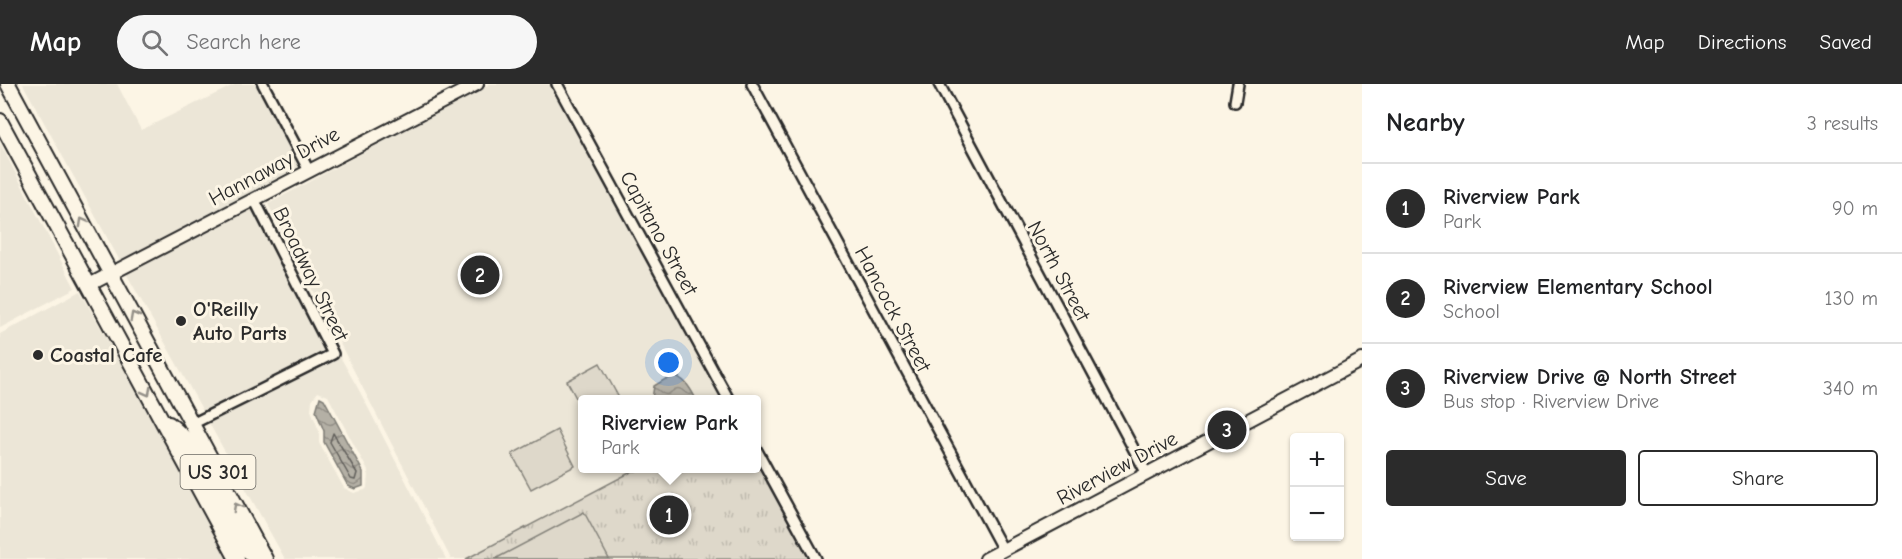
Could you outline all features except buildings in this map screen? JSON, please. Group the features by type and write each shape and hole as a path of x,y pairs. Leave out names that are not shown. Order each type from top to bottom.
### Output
{"main road":[{"name":"US 301","path":"8,84 265,559"},
{"path":"0,87 18,104"},
{"name":"US 301","path":"0,121 237,559"},
{"path":"160,416 187,440 246,549 255,559"}],"street":[{"path":"263,84 308,169"},
{"name":"Hannaway Drive","path":"89,285 308,169 477,84"},
{"name":"Capitano Street","path":"556,84 727,395"},
{"name":"Hancock Street","path":"752,84 1003,550"},
{"name":"North Street","path":"939,84 1147,474"},
{"path":"1235,102 1238,84"},
{"name":"Broadway Street","path":"192,424 333,354 254,199"},
{"name":"Riverview Drive","path":"986,559 1362,360"},
{"path":"761,458 816,559"}],"shaded area":[{"path":"23,84 117,84 141,130 236,84 257,84 300,166 120,261"},
{"path":"490,84 552,84 722,395 578,395 578,473 629,473 466,559 451,559 268,204"},
{"path":"0,143 75,288 0,328"},
{"path":"252,207 325,351 203,411 126,273"},
{"path":"80,291 230,559 0,559 0,334"},
{"path":"338,353 446,559 285,559 209,423 336,360","holes":["318,392 328,396 368,471 365,490 354,493 344,488 319,443 319,431 311,410 312,400"]}],"green space":[{"path":"600,363 617,395 578,395 578,402 567,381"},
{"path":"557,430 575,466 531,489 512,454"},
{"path":"761,465 811,559 466,559 629,473 761,473"},
{"path":"584,512 609,559 495,559"}],"water":[{"path":"672,375 677,376 684,381 694,395 653,395 654,386"},
{"path":"320,397 324,399 363,472 363,486 355,489 348,486 324,442 324,431 316,411"}],"place":[{"name":"Riverview Elementary School","path":"480,275"},
{"name":"O'Reilly Auto Parts","path":"181,321"},
{"name":"Coastal Cafe","path":"38,355"},
{"name":"Riverview Drive @ North Street","path":"1227,430"},
{"name":"Riverview Park","path":"669,515"}]}
